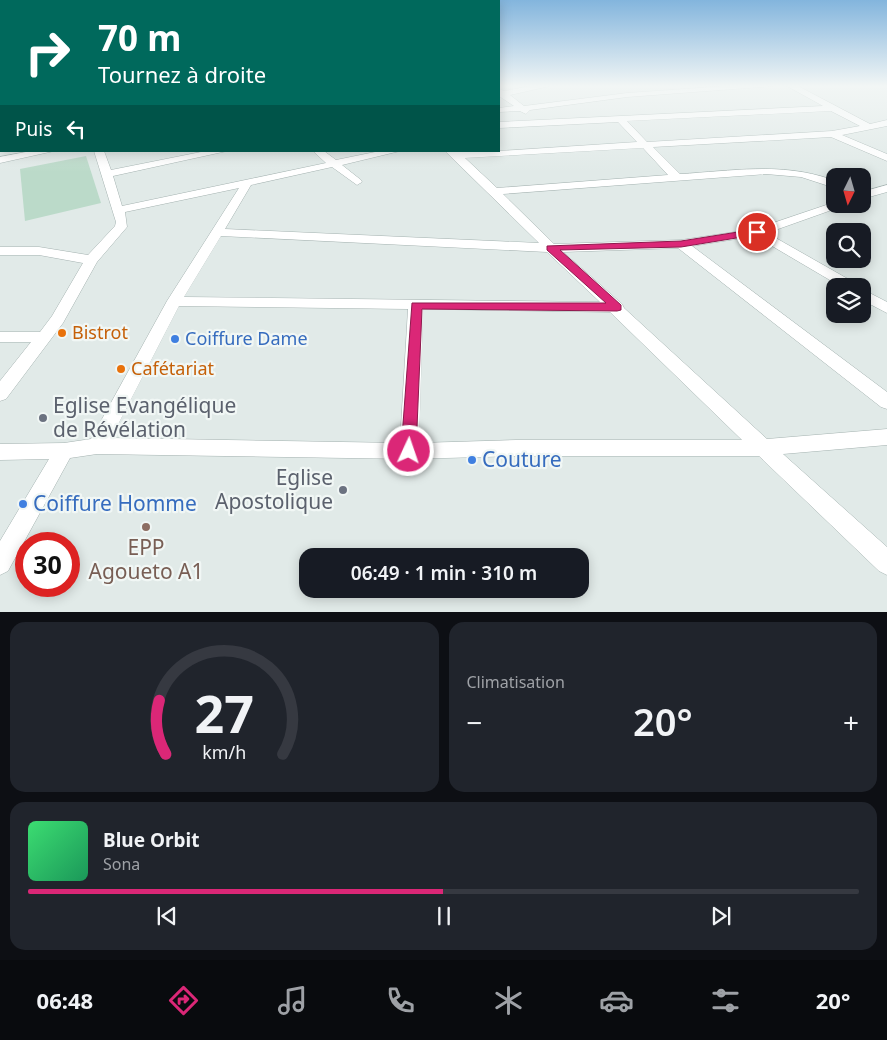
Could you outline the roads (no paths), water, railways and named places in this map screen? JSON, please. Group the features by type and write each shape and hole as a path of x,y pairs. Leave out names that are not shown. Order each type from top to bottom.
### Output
{"street":[{"path":"531,115 544,124"},
{"path":"500,125 692,115"},
{"path":"845,115 870,127"},
{"path":"619,118 677,178"},
{"path":"500,152 832,134 887,123"},
{"path":"832,134 887,158"},
{"path":"0,160 44,152"},
{"path":"0,394 69,304 91,260 121,227 122,222 99,152"},
{"path":"108,174 217,152"},
{"path":"319,152 357,182"},
{"path":"118,210 390,152"},
{"path":"453,154 495,152"},
{"path":"453,154 551,248 617,307 761,448 887,563"},
{"path":"492,192 787,171 826,182"},
{"path":"97,446 174,301 247,183"},
{"path":"871,193 887,188"},
{"path":"216,232 551,248 681,244 757,232 826,208"},
{"path":"757,232 836,278"},
{"path":"681,244 887,402"},
{"path":"0,252 39,251 91,260"},
{"path":"871,298 887,308"},
{"path":"174,301 617,307"},
{"path":"409,451 416,305"},
{"path":"0,337 44,337"},
{"path":"0,452 64,451 97,446 409,451 516,448 761,448 887,438"},
{"path":"0,563 64,451"}],"place":[{"name":"Bistrot","path":"62,333"},
{"name":"Coiffure Dame","path":"175,339"},
{"name":"Cafétariat","path":"121,369"},
{"name":"Eglise Evangélique de Révélation","path":"43,418"},
{"name":"Couture","path":"472,460"},
{"name":"Eglise Apostolique","path":"343,490"},
{"name":"Coiffure Homme","path":"23,504"},
{"name":"EPP Agoueto A1","path":"146,527"}]}
